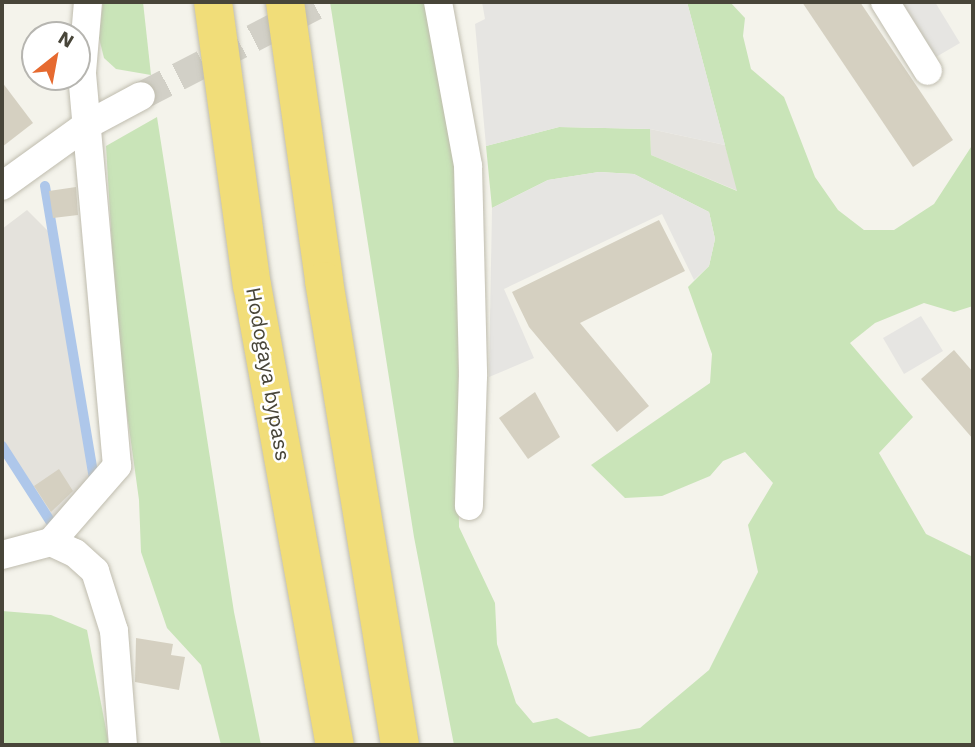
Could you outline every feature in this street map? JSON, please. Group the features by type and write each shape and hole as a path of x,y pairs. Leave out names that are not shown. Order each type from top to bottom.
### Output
{"highway":[{"name":"Hodogaya bypass","path":"213,2 251,285 335,745"},
{"path":"285,2 324,281 400,745"}],"street":[{"path":"2,555 51,542 117,466 82,72 88,2"},
{"path":"438,2 468,166 473,376 469,506"},
{"path":"885,2 928,71"},
{"path":"2,186 87,125 141,96"},
{"path":"51,542 75,553 95,571 114,631 123,745"}],"shaded area":[{"path":"482,2 687,2 725,145 650,129 559,127 486,146 475,24 485,19"},
{"path":"902,2 935,2 960,43 936,57"},
{"path":"650,129 725,145 738,191 651,155"},
{"path":"599,172 634,174 709,212 715,239 709,266 694,280 662,214 504,289 534,358 489,377 492,208 548,180"},
{"path":"27,210 49,232 93,479 55,520 2,441 2,229"},
{"path":"921,316 943,351 904,374 883,338"}],"green space":[{"path":"103,2 143,2 151,75 116,69 104,58 99,38"},
{"path":"330,2 429,2 457,182 459,527 495,603 497,644 516,703 533,723 557,718 589,737 640,728 709,670 758,572 748,525 773,483 745,452 723,461 710,476 662,496 625,498 591,465 710,383 712,354 688,287 709,266 715,239 709,212 634,174 599,172 548,180 492,208 486,146 559,127 650,129 651,155 737,191 687,2 730,2 745,18 743,36 751,69 784,97 815,177 838,210 864,230 894,230 934,204 973,144 973,306 954,312 924,303 875,323 850,343 913,417 879,453 926,534 973,557 973,745 454,745 414,537"},
{"path":"157,117 234,612 261,745 221,745 201,665 167,628 141,552 139,500 118,348 106,146"},
{"path":"2,611 51,615 87,630 109,745 2,745"}],"building":[{"path":"802,2 860,2 953,140 913,167"},
{"path":"2,82 33,123 2,147"},
{"path":"76,187 78,215 53,218 49,191"},
{"path":"659,220 685,271 580,323 649,406 617,432 529,327 512,292"},
{"path":"954,350 973,372 973,439 921,379"},
{"path":"535,392 560,437 528,459 499,418"},
{"path":"59,469 73,491 51,512 34,486"},
{"path":"136,638 173,644 171,655 185,657 179,690 135,682"}],"waterway":[{"path":"45,186 94,479 89,485"},
{"path":"2,446 52,524"}],"tunnel":[{"path":"141,96 323,2"}]}
